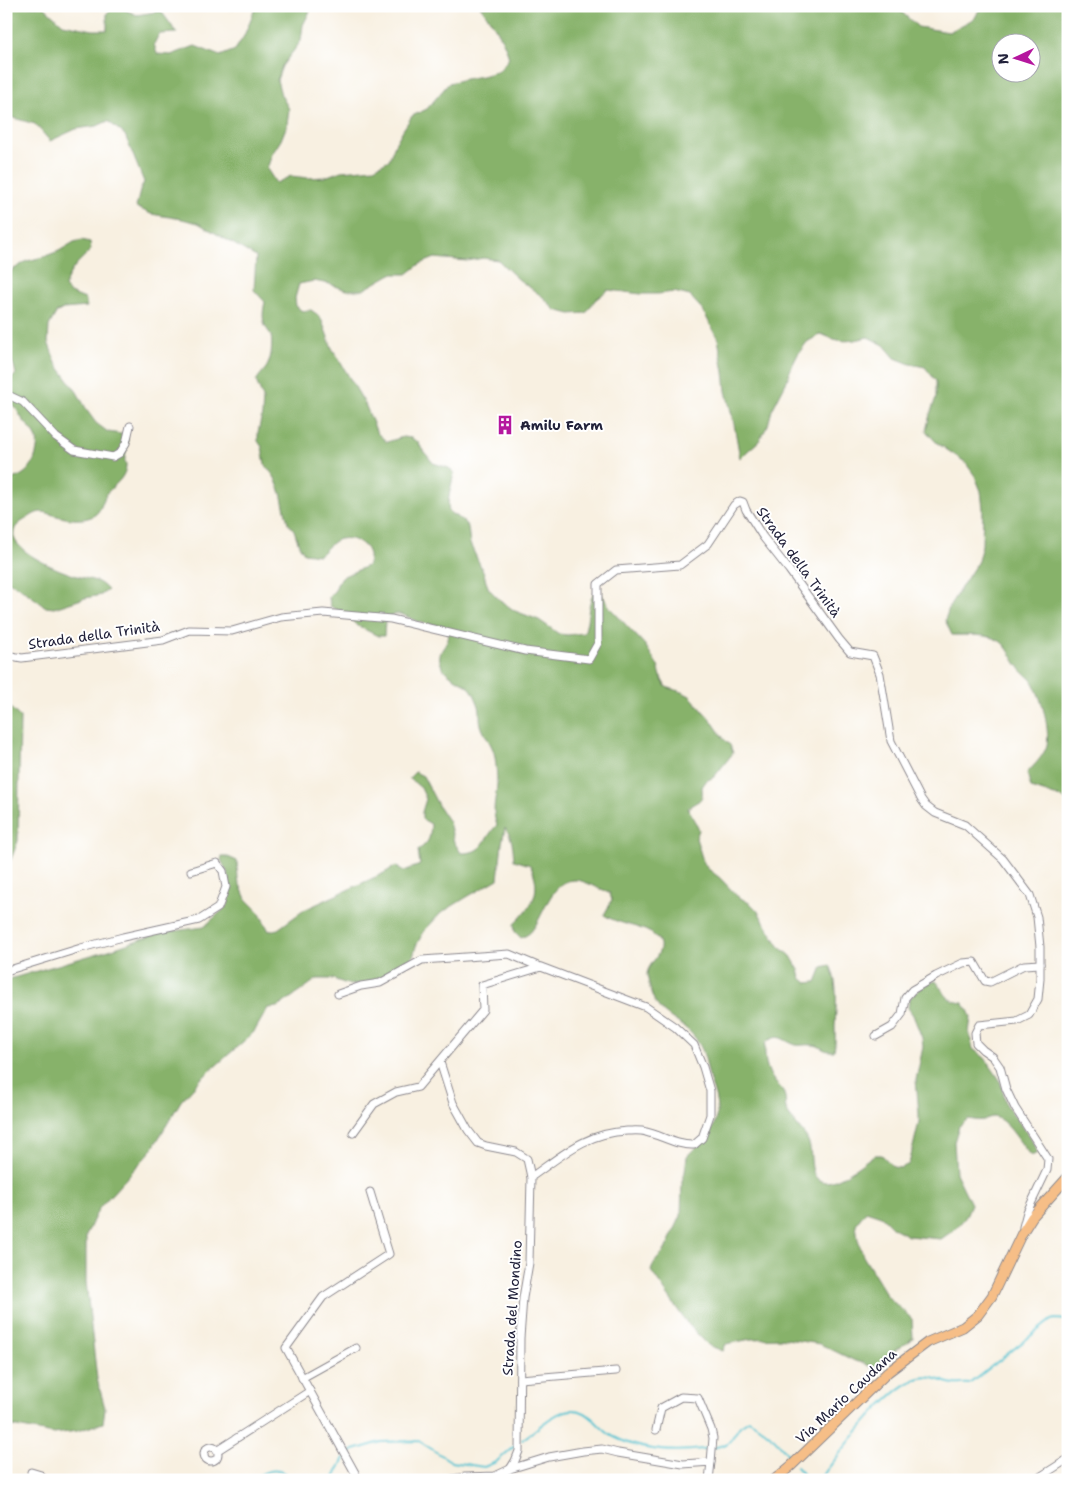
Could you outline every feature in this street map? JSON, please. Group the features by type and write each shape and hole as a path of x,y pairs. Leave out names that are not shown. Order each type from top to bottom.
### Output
{"main road":[{"name":"Via Mario Caudana","path":"774,1480 888,1372 928,1342 963,1327 978,1315 992,1296 1032,1216 1068,1177"}],"street":[{"path":"6,394 23,402 56,437 74,450 113,457 120,453 126,443 130,426"},
{"name":"Strada della Trinità","path":"6,654 22,658 162,640 188,630 232,631 281,617 323,613 391,619 526,651 589,659 598,643 598,584 616,570 680,565 708,544 734,505 740,501 743,502 746,510 764,537 838,639 850,652 873,656 880,674 891,741 926,806 934,813 965,825 1003,859 1030,895 1036,916 1040,964 1038,999 1029,1015 1017,1021 979,1025 974,1033 976,1043 993,1057 1000,1066 1006,1089 1015,1108 1048,1159 1047,1170 1027,1212 1022,1233"},
{"path":"6,972 81,948 199,920 218,908 226,887 223,870 217,863 191,871"},
{"path":"338,994 380,982 422,960 509,954 540,968 646,1007 675,1027 694,1045 710,1091 710,1115 702,1138 694,1145 685,1146 645,1131 616,1132 599,1135 570,1150 531,1177"},
{"path":"876,1036 892,1027 902,1014 906,998 912,990 963,963 974,962 985,981 990,982 1024,965 1040,964"},
{"path":"353,1133 374,1104 396,1092 418,1087 440,1062 483,1010 482,985 540,968"},
{"name":"Strada del Mondino","path":"440,1062 453,1103 468,1130 478,1143 492,1148 516,1152 527,1159 531,1177 529,1263 520,1338 519,1448 510,1469"},
{"path":"359,1480 286,1348 323,1297 389,1254 370,1192"},
{"path":"302,1378 356,1348"},
{"path":"520,1379 616,1371"},
{"path":"218,1450 310,1392"},
{"path":"656,1430 661,1408 682,1397 698,1398 711,1429 713,1447 709,1480"},
{"path":"447,1480 495,1476 510,1469 548,1457 583,1450 602,1449 683,1464 711,1462"},
{"path":"1035,1480 1068,1459"},
{"path":"31,1472 41,1475 44,1480"}],"green space":[{"path":"6,6 43,6 63,24 93,30 107,30 107,13 116,6 137,15 161,11 177,33 159,34 154,44 157,54 171,55 195,46 220,56 235,50 244,36 256,6 311,6 303,25 301,41 282,66 277,80 281,95 289,109 287,125 281,140 272,154 267,169 276,183 291,176 325,177 341,171 374,168 389,160 395,144 412,116 427,109 449,83 499,71 509,58 507,50 501,37 480,6 895,6 918,27 949,32 975,18 981,6 1068,6 1068,803 1062,798 1031,788 1027,773 1044,753 1048,738 1044,712 1032,681 1020,669 1001,642 987,636 952,635 945,620 950,605 978,561 982,545 983,509 981,491 975,476 965,462 937,443 926,431 936,398 936,381 925,367 895,358 884,345 868,337 844,341 821,334 807,342 798,354 772,410 768,425 759,441 740,458 726,391 718,339 702,309 690,296 674,292 641,294 608,290 595,300 586,313 570,314 555,310 543,297 518,279 498,260 483,258 467,261 435,258 420,264 407,274 391,274 363,290 346,290 314,281 299,284 295,298 296,306 302,311 311,310 322,321 332,348 365,404 377,433 387,442 403,437 411,438 418,442 433,463 449,468 454,473 449,498 449,512 463,521 468,527 470,544 484,573 489,589 515,611 539,620 559,634 568,635 584,633 590,602 594,592 602,595 611,609 645,645 658,666 666,687 690,696 730,745 733,753 714,777 706,781 702,787 701,799 688,808 699,830 696,838 703,861 707,868 720,878 737,896 757,910 779,946 791,956 801,978 807,983 816,982 822,967 830,965 835,980 834,1051 815,1045 796,1045 781,1038 771,1039 766,1042 765,1047 765,1057 769,1073 783,1092 788,1113 809,1142 812,1168 816,1178 827,1182 834,1181 874,1155 882,1155 893,1167 901,1168 909,1164 919,1122 916,1080 923,1047 922,1038 913,1015 908,1008 909,999 928,983 936,981 950,999 963,1003 968,1010 971,1017 969,1033 973,1049 985,1058 1000,1080 1006,1104 1031,1139 1038,1153 1031,1156 1003,1121 997,1118 992,1117 984,1120 968,1119 959,1126 954,1142 956,1173 971,1204 965,1218 954,1230 941,1239 908,1236 893,1228 881,1216 866,1211 856,1224 863,1256 888,1297 912,1319 913,1338 887,1356 878,1371 820,1344 780,1338 751,1339 726,1344 723,1351 708,1345 687,1323 651,1271 654,1263 665,1250 681,1216 682,1181 687,1156 709,1136 716,1118 716,1100 704,1056 695,1038 662,1011 651,992 647,974 659,952 659,942 656,937 646,930 604,915 612,900 609,892 580,880 568,881 555,890 537,922 527,935 521,938 515,932 514,924 531,904 536,890 536,882 530,865 514,860 511,839 505,828 498,879 441,913 424,931 416,946 413,957 382,980 350,985 333,979 317,979 278,1007 268,1008 254,1032 201,1079 181,1101 151,1151 100,1207 86,1236 86,1282 97,1379 105,1408 103,1423 77,1431 54,1434 6,1425 6,980 109,950 159,933 204,927 228,905 231,889 228,874 221,860 222,857 228,857 237,861 238,880 246,899 259,912 269,931 278,929 304,910 396,866 404,871 420,865 418,850 429,839 431,824 422,819 426,799 421,788 409,778 415,772 423,776 449,822 454,842 461,853 469,853 479,848 497,825 494,810 497,784 494,752 481,725 480,708 471,689 445,670 440,661 441,652 448,637 446,626 422,623 399,614 395,614 385,621 384,636 378,636 356,625 345,613 330,606 329,597 344,576 367,566 369,553 367,549 353,540 342,539 334,541 319,555 304,553 294,530 288,523 281,493 275,478 265,464 262,447 258,441 263,398 256,381 268,365 272,344 271,335 263,320 265,302 254,290 256,257 198,223 151,214 136,207 144,182 125,135 108,121 97,126 76,129 50,141 35,124 6,117"},
{"path":"82,240 90,242 91,250 71,271 65,287 70,293 85,299 87,307 63,309 56,313 49,326 48,342 56,363 96,423 108,432 127,435 128,444 125,460 126,469 123,476 107,493 95,515 83,519 74,519 40,512 16,527 14,535 17,543 25,551 59,570 98,582 108,590 101,595 54,608 46,607 19,587 6,581 6,480 17,477 29,469 37,450 37,439 15,407 6,400 6,382 16,374 6,348 6,274 27,261 59,251 74,242"},
{"path":"6,704 20,717 18,841 6,872"}],"waterway":[{"path":"814,1480 822,1476 867,1420 908,1383 925,1377 954,1384 969,1384 1051,1320 1068,1320"},
{"path":"522,1440 560,1413 574,1410 587,1414 608,1433 625,1442 669,1451 712,1448 724,1445 730,1441 740,1426 749,1420 773,1438 792,1461"},
{"path":"347,1455 354,1450 381,1442 419,1441 452,1462 484,1467 496,1462 518,1443"},
{"path":"333,1480 344,1458"},
{"path":"796,1467 808,1480"},
{"path":"252,1480 272,1471 283,1472 292,1480"}],"place":[{"name":"Amilu Farm","path":"505,425"}]}
